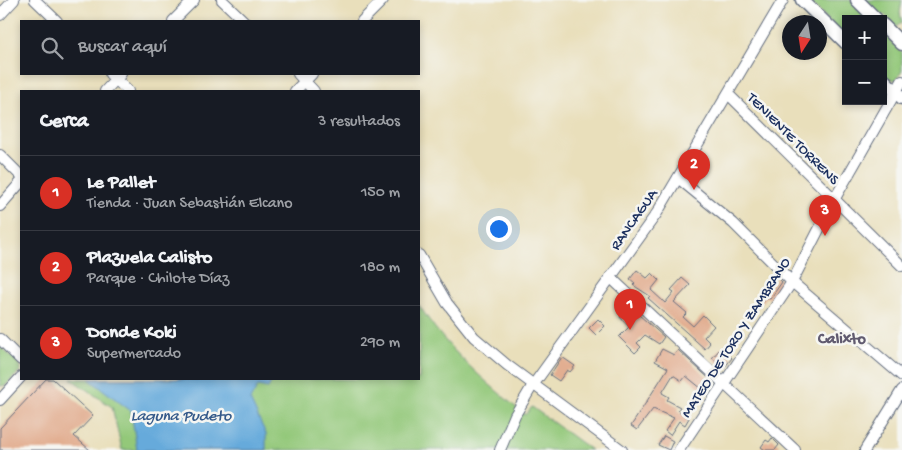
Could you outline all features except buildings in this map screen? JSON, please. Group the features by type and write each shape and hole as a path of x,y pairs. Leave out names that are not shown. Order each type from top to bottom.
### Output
{"main road":[{"path":"802,0 842,39"},
{"path":"857,0 872,15"},
{"path":"887,29 902,44"},
{"path":"887,82 900,90"}],"street":[{"path":"0,15 14,0"},
{"path":"35,0 56,20"},
{"path":"174,20 194,0"},
{"path":"222,0 243,20"},
{"path":"363,20 383,0"},
{"name":"RANCAGUA","path":"500,450 515,415 535,384 657,213 783,0"},
{"path":"106,90 116,76 127,90"},
{"path":"296,90 305,76 313,90"},
{"name":"MATEO DE TORO Y ZAMBRANO","path":"679,450 792,282 834,200 900,90"},
{"name":"TENIENTE TORRENS","path":"728,94 902,266"},
{"path":"0,155 20,175"},
{"path":"678,178 754,243 792,282 902,376"},
{"path":"0,206 20,183"},
{"path":"420,257 447,303 474,337 507,365 622,450"},
{"path":"610,277 723,385 795,450"},
{"path":"0,339 20,359"},
{"path":"2,394 20,378"},
{"path":"865,450 902,390"}],"green space":[{"path":"808,0 850,0 865,15 842,15 842,33 827,18 827,15 823,15"},
{"path":"862,0 902,0 900,13 902,22 896,27 887,15 878,15"},
{"path":"887,37 902,52 902,71 896,80 887,77"},
{"path":"420,306 454,351 525,415 532,407 591,450 122,450 112,407 72,380 420,380"},
{"path":"0,346 20,365 20,371 6,385 0,386"}],"water":[{"name":"Laguna Pudeto","path":"90,380 272,380 268,388 258,386 250,400 266,434 266,450 137,450 131,411"}],"place":[{"name":"Plazuela Calisto","path":"694,190"},
{"name":"Donde Koki","path":"825,236"},
{"name":"Le Pallet","path":"630,330"}],"district":[{"name":"Calixto","path":"842,337"}]}
